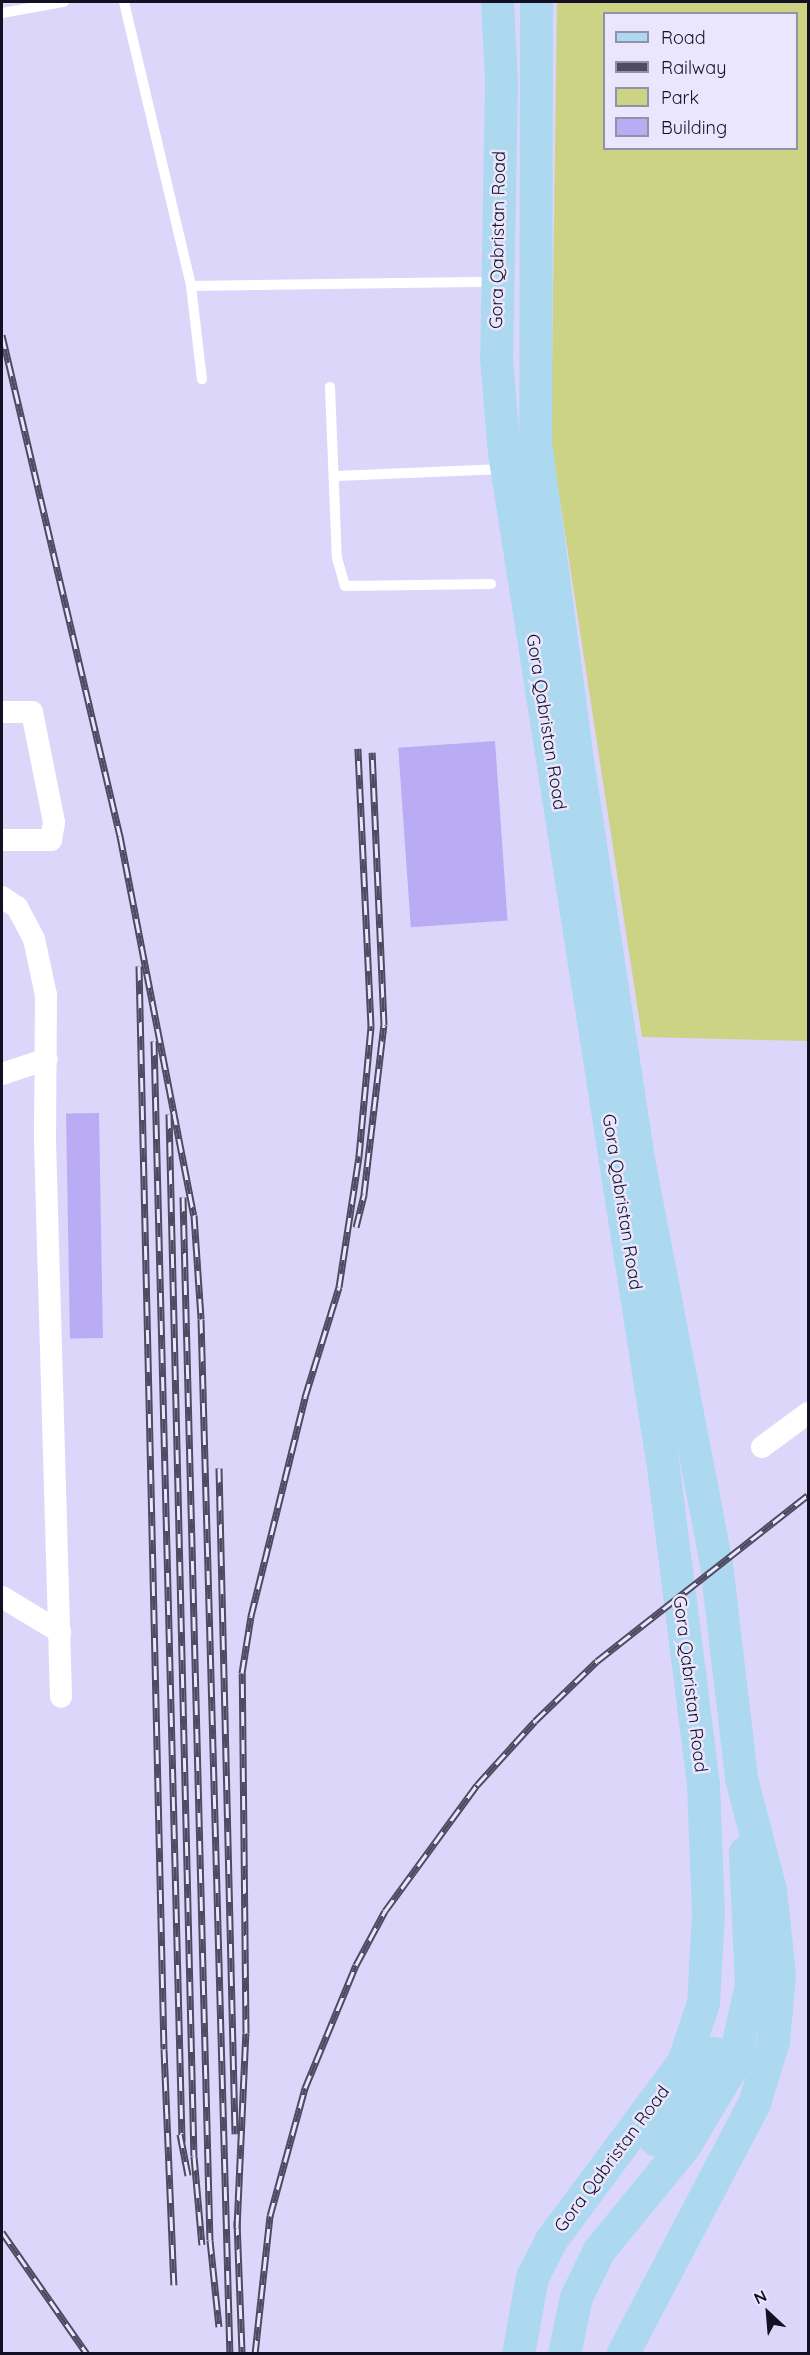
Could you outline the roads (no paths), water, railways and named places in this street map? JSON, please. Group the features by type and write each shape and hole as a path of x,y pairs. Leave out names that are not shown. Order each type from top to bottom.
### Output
{"main road":[{"name":"Gora Qabristan Road","path":"497,2 496,358 507,468 663,1467 704,1785 708,1913 704,2003 695,2034 653,2107 591,2180 551,2240 532,2277 519,2354"},
{"name":"Gora Qabristan Road","path":"536,2 535,441 578,766 640,1169 716,1564 741,1778 770,1890 779,1975 773,2041 754,2103 622,2354"},
{"path":"538,2354 548,2295 578,2232 609,2189 662,2132 707,2068 727,1991 736,1888 741,1778"},
{"path":"564,2354 576,2297 599,2250 684,2146 733,2064 751,1985 736,1888 704,1785"}],"street":[{"path":"2,712 32,712 54,822 51,840 2,840"},
{"path":"2,897 16,908 40,960 47,1059 45,1141 61,1697"},
{"path":"2,1074 47,1059"},
{"path":"762,1447 808,1413"},
{"path":"2,1597 60,1632"}],"lane":[{"path":"2,14 64,2"},
{"path":"124,2 191,286 202,379"},
{"path":"191,286 498,282"},
{"path":"330,387 337,476 337,558 345,586 491,584"},
{"path":"337,476 507,468"}],"railway":[{"path":"2,335 120,836 194,1215 201,1319 230,2354"},
{"path":"237,2228 246,2033 242,1673 251,1616 305,1397 339,1287 359,1156 371,1026 358,748"},
{"path":"356,1227 364,1194 384,1025 372,752"},
{"path":"139,966 164,2049 174,2285"},
{"path":"154,1041 182,2142"},
{"path":"169,1114 194,2156 202,2245"},
{"path":"183,1197 210,2240 219,2327"},
{"path":"219,1468 235,2134"},
{"path":"255,2354 270,2216 305,2088 356,1965 385,1911 477,1785 535,1721 597,1661 808,1495"},
{"path":"180,2134 188,2175"},
{"path":"237,2221 242,2354"},
{"path":"2,2232 87,2354"}]}
